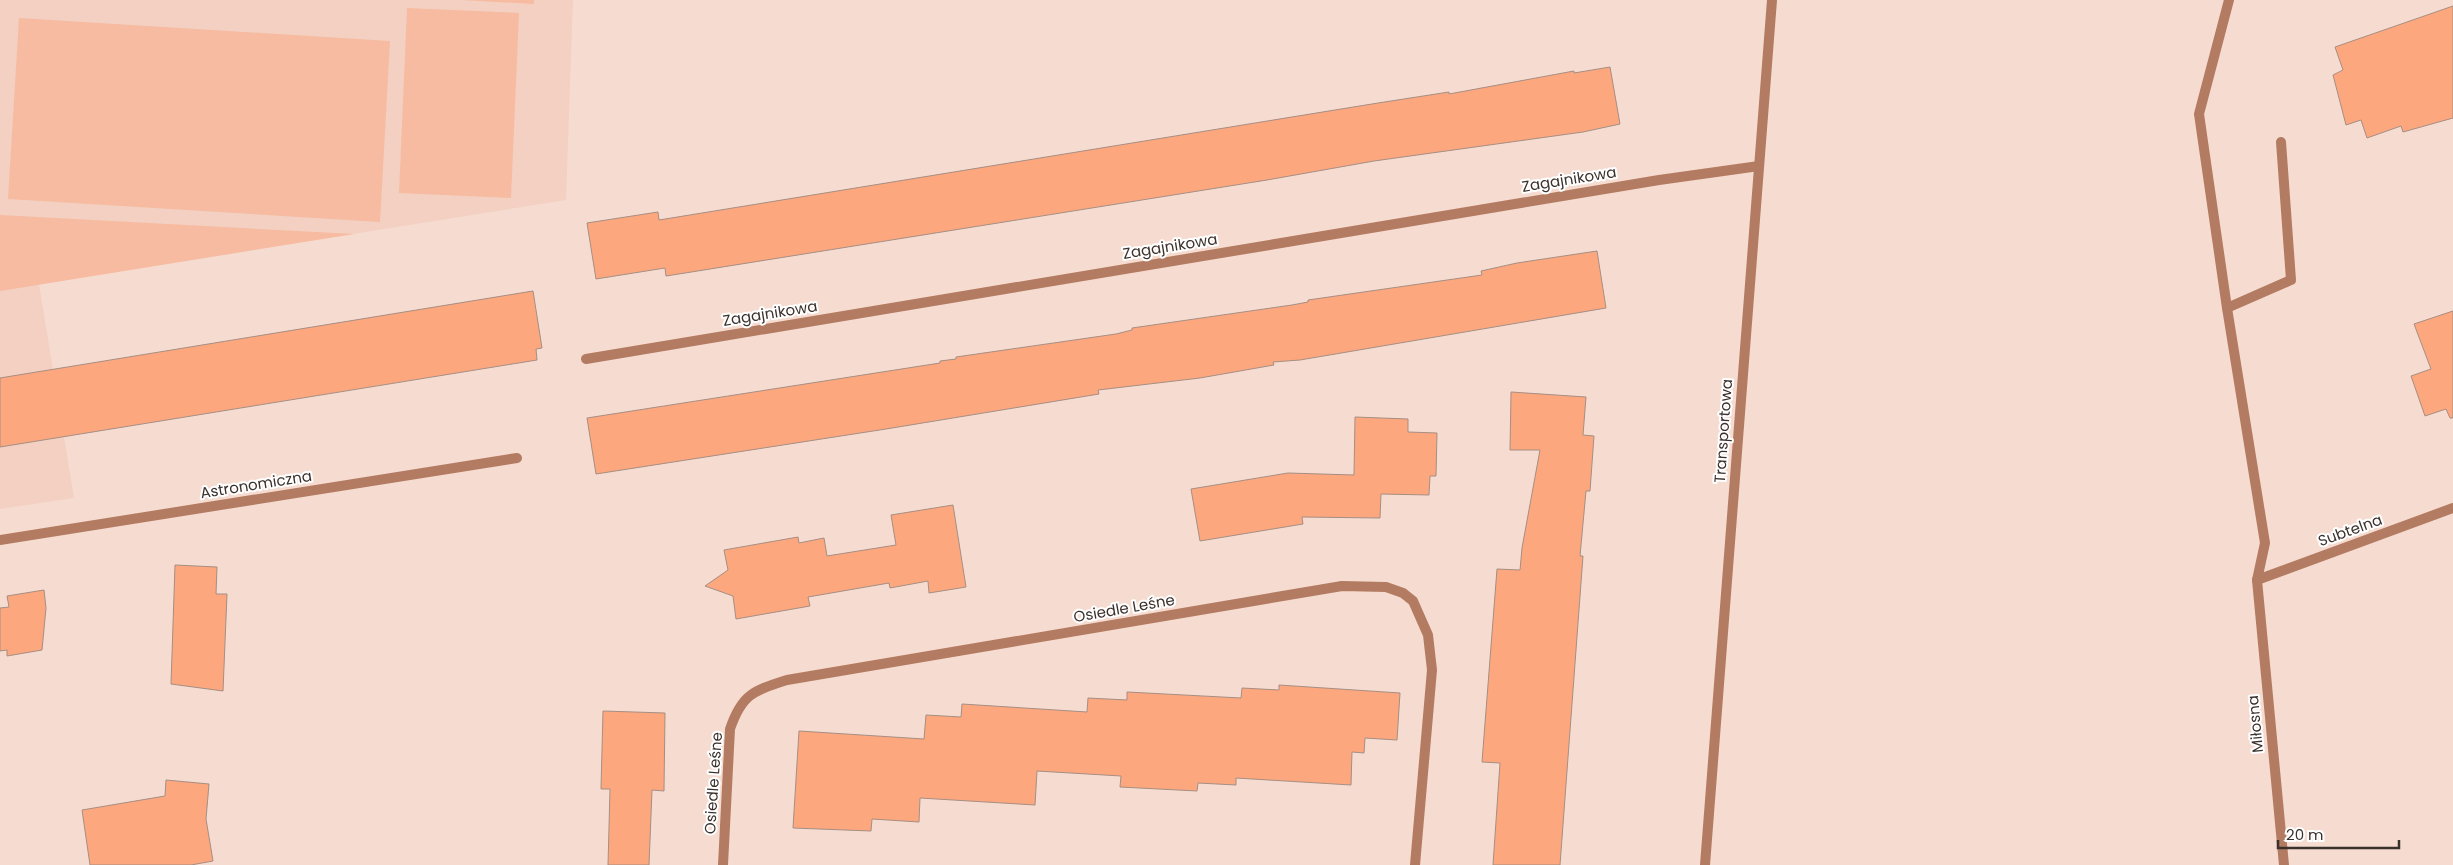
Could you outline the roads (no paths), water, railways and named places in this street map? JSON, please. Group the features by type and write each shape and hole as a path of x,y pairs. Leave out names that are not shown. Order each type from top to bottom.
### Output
{"street":[{"name":"Transportowa","path":"1705,865 1772,0"},
{"name":"Miłosna","path":"2229,0 2199,114 2226,308 2265,543 2257,580 2284,865"},
{"path":"2226,308 2291,280 2280,142"},
{"name":"Zagajnikowa","path":"586,359 1659,180 1759,166"},
{"name":"Astronomiczna","path":"0,540 517,458"},
{"name":"Subtelna","path":"2257,580 2453,508"},
{"name":"Osiedle Leśne","path":"723,865 730,729 738,707 749,696 767,686 796,678 1342,586 1367,585 1386,587 1402,593 1413,601 1428,634 1432,670 1415,865"}]}
